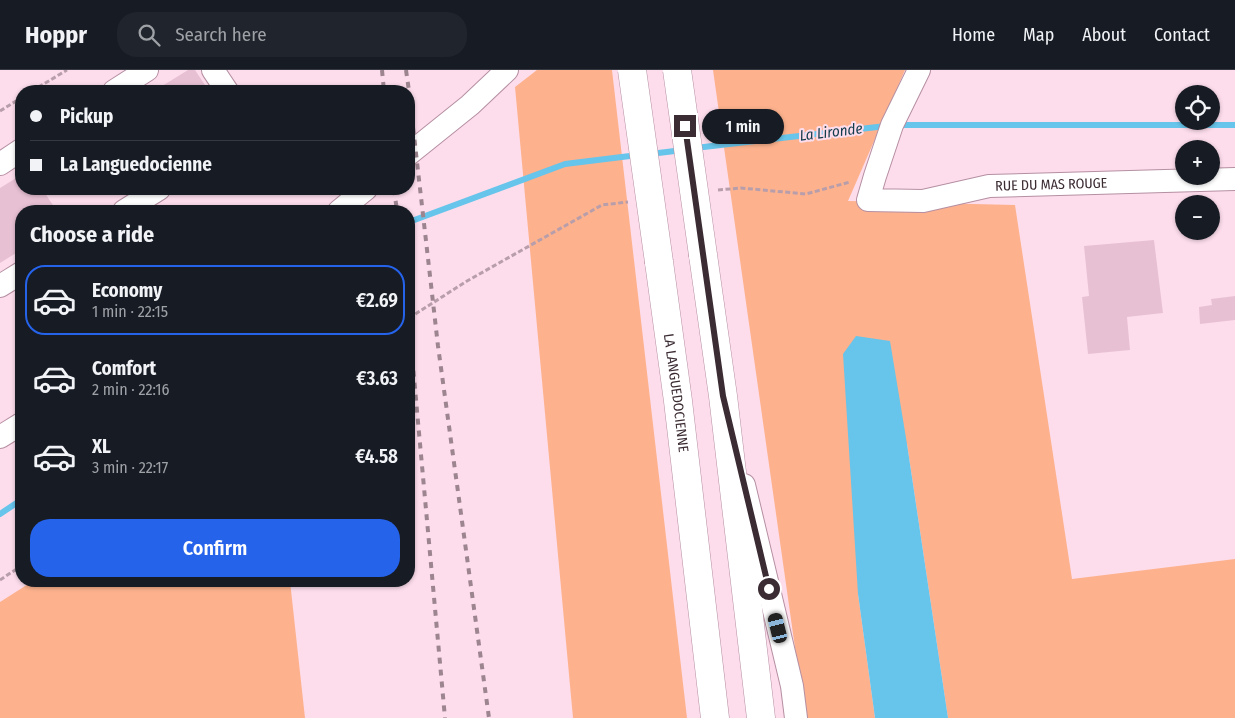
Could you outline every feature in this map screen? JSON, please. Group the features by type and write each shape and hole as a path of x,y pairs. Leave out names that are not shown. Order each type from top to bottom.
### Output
{"highway":[{"name":"LA LANGUEDOCIENNE","path":"632,70 678,401 715,718"},
{"path":"677,70 723,396 761,718"}],"street":[{"path":"123,85 147,70"},
{"path":"213,70 223,85"},
{"path":"415,149 470,104 507,70"},
{"name":"RUE DU MAS ROUGE","path":"919,70 892,125 868,200 923,201 989,186 1235,179"},
{"path":"0,164 15,154"},
{"path":"134,205 149,195"},
{"path":"346,205 359,195"},
{"path":"0,286 15,277"},
{"path":"723,396 792,686 796,718"},
{"path":"0,437 15,428"}],"path":[{"path":"42,85 67,70"},
{"path":"0,111 15,102"},
{"path":"0,580 15,570"}],"shaded area":[{"path":"537,70 612,70 687,718 573,718 515,87"},
{"path":"713,70 905,70 848,201 1015,205 1072,579 1235,559 1235,718 948,718 907,444 858,594 875,718 805,718"},
{"path":"24,587 291,587 305,718 0,718 0,602"}],"water":[{"path":"856,336 890,341 948,718 875,718 858,594 843,354"}],"building":[{"path":"188,70 195,70 205,85 164,85"},
{"path":"15,179 15,195 46,195 53,205 15,205 15,254 0,263 0,188"},
{"path":"1154,240 1163,313 1127,317 1130,350 1088,354 1082,297 1089,296 1084,246"},
{"path":"1235,296 1235,320 1200,324 1199,307 1212,305 1211,299"}],"waterway":[{"name":"La Lironde","path":"896,125 1235,125"},
{"name":"La Lironde","path":"695,148 886,126"},
{"name":"La Lironde","path":"650,154 683,150"},
{"name":"La Lironde","path":"415,220 565,164 638,155"},
{"name":"La Lironde","path":"0,514 15,504"}],"railway":[{"path":"382,70 383,85"},
{"path":"406,70 408,85"},
{"path":"415,145 438,346 489,718"},
{"path":"395,195 396,205"},
{"path":"415,389 445,718"}],"route":[{"path":"685,126 723,396 769,589"}]}
